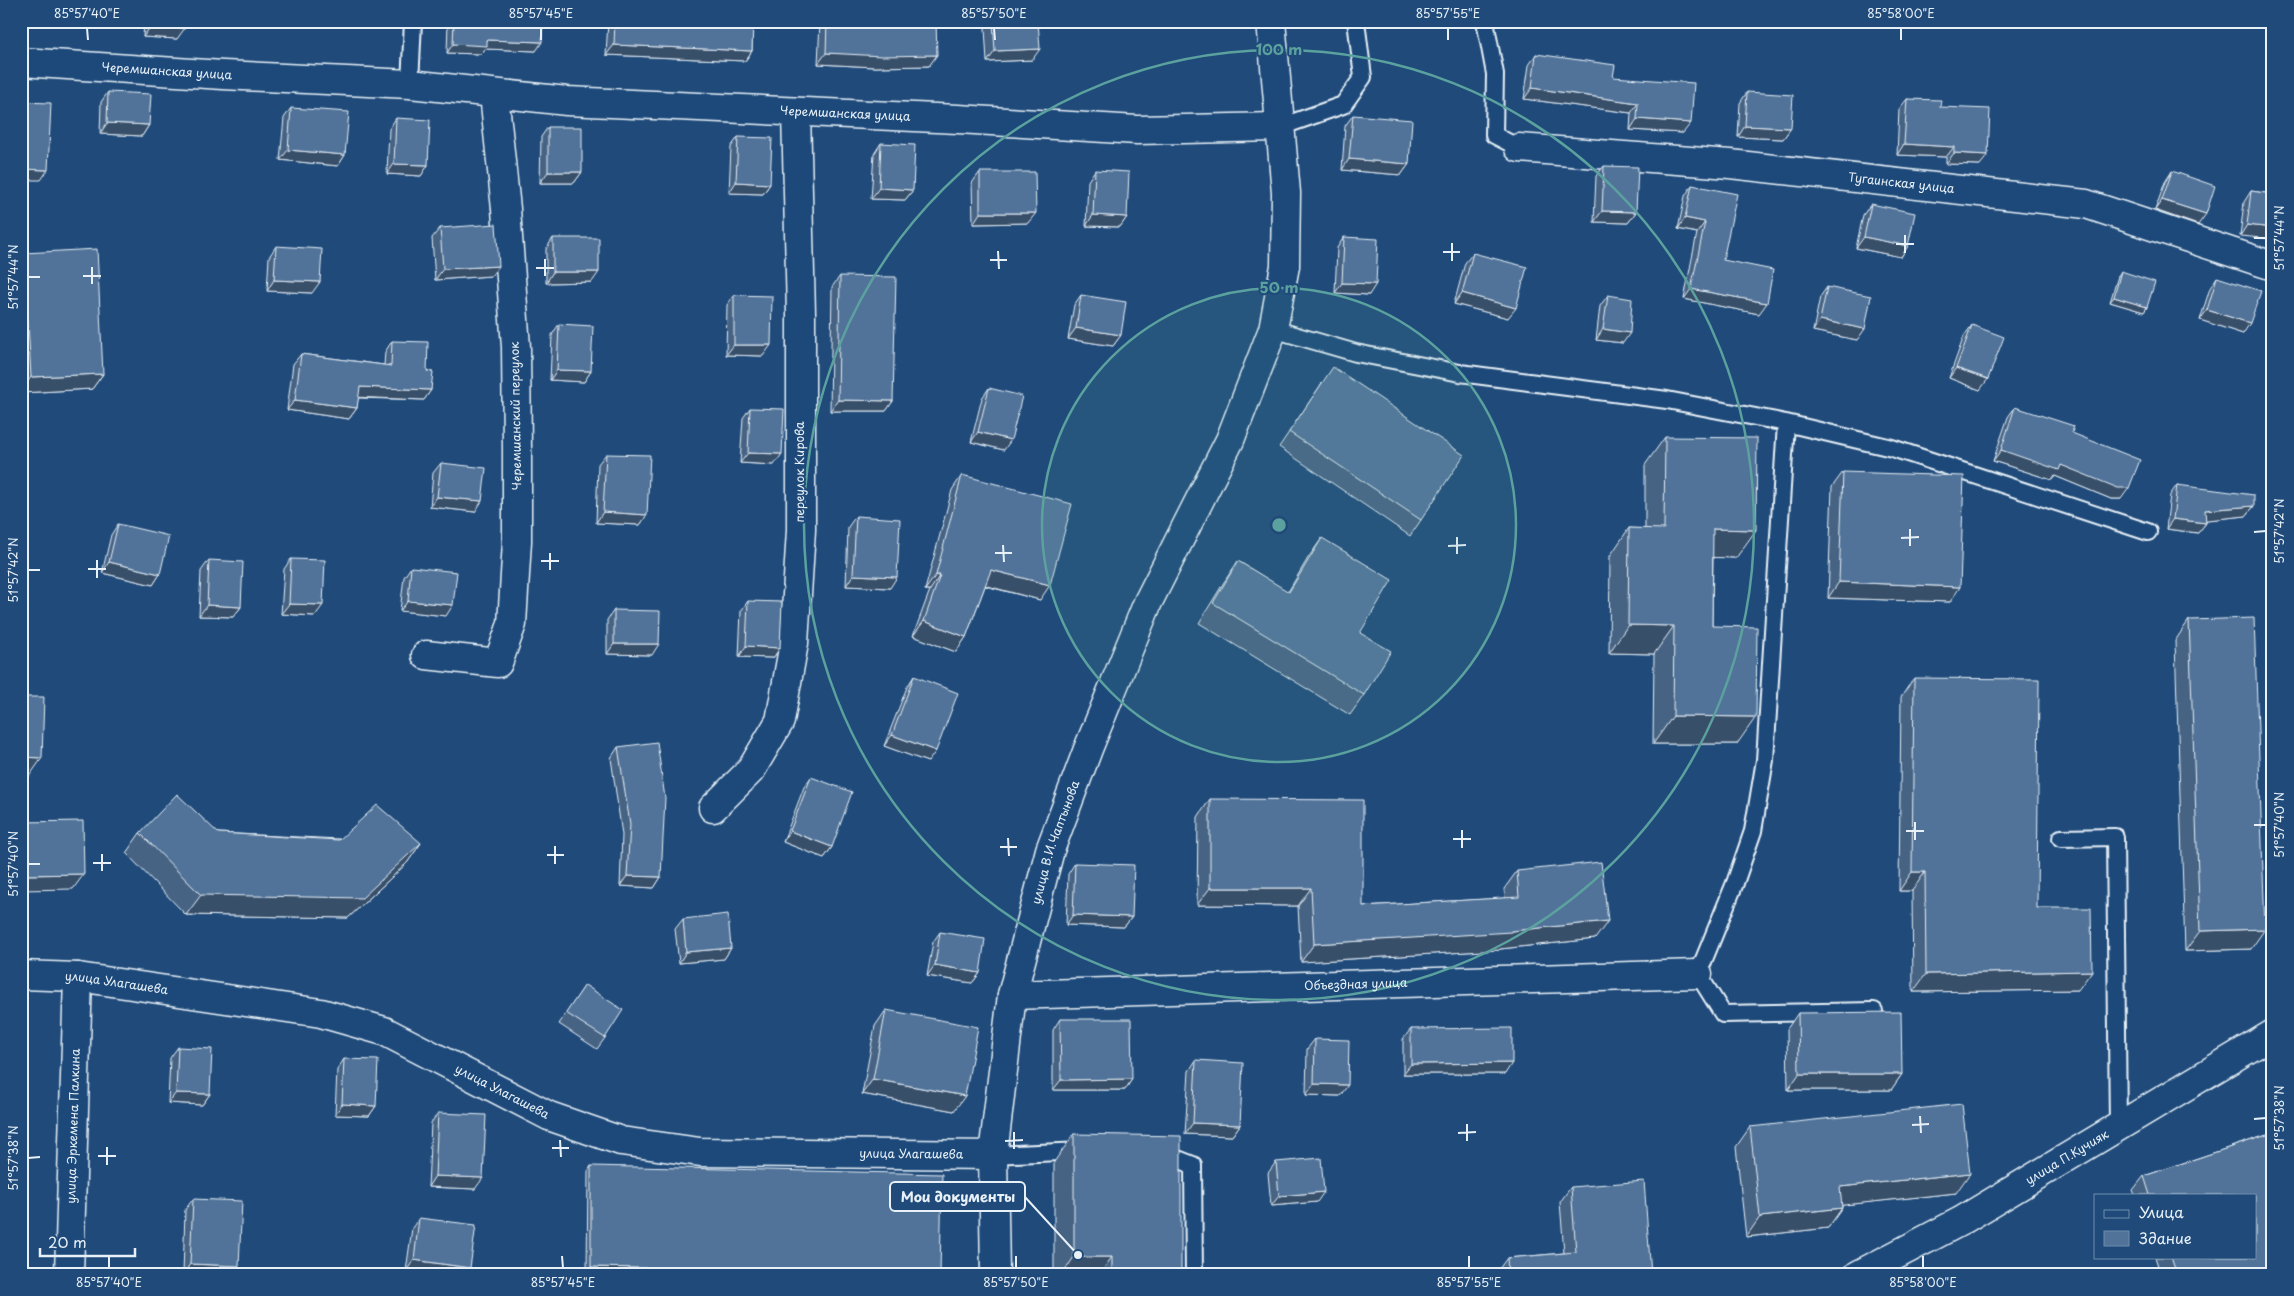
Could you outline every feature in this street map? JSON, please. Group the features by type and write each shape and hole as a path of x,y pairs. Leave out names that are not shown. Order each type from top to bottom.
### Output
{"street":[{"name":"улица В.И.Чаптынова","path":"995,1275 993,1155 1012,995 1050,850 1088,749 1148,602 1230,440 1273,329 1285,266 1286,193 1272,21"},
{"name":"Черемшанская улица","path":"21,62 223,75 410,84 567,101 958,118 1136,130 1280,127"},
{"name":"Черемшанский переулок","path":"426,655 498,663 512,624 517,541 516,347 506,209 494,94"},
{"name":"переулок Кирова","path":"713,808 751,770 780,721 794,644 801,530 800,314 796,112"},
{"name":"Тугаинская улица","path":"1519,148 1730,164 2086,204 2273,266"},
{"name":"Объездная улица","path":"1012,995 1698,974"},
{"name":"улица Улагашева","path":"21,976 78,977 321,1013 384,1031 549,1116 621,1141 700,1152 993,1155"},
{"name":"улица Эркемена Палкина","path":"70,1275 78,977"},
{"name":"улица П.Кучияк","path":"1858,1275 1961,1221 2273,1034"}],"lane":[{"path":"410,84 413,21"},
{"path":"1280,127 1343,105 1364,76 1356,21"},
{"path":"1485,21 1495,74 1494,135 1519,148"},
{"path":"1273,329 1356,353 1460,373 1667,400 1786,423 1892,448 2148,532"},
{"path":"1786,423 1765,760 1753,831 1698,974 1723,1014 1874,1012"},
{"path":"2061,838 2115,837 2118,1127"},
{"path":"1140,1148 1150,1148 1194,1165 1194,1275"},
{"path":"993,1155 1101,1150"}],"building":[{"path":"151,21 185,21 185,28 151,26"},
{"path":"454,21 543,21 542,42 487,40 487,46 453,44"},
{"path":"615,21 753,21 752,51 614,45"},
{"path":"827,21 936,21 937,55 882,56 826,53"},
{"path":"993,21 1038,21 1040,49 995,51"},
{"path":"1536,54 1615,65 1613,77 1694,83 1691,123 1637,119 1638,103 1532,88"},
{"path":"108,92 151,94 149,125 107,123"},
{"path":"1747,92 1793,95 1791,128 1745,126"},
{"path":"1907,99 1941,100 1940,107 1990,109 1988,155 1954,153 1954,147 1904,144"},
{"path":"21,102 51,103 48,170 21,169"},
{"path":"291,108 349,112 345,155 288,150"},
{"path":"1353,115 1412,120 1409,164 1349,159"},
{"path":"396,118 430,120 428,165 394,164"},
{"path":"548,127 582,127 582,172 548,172"},
{"path":"738,137 772,138 770,184 736,182"},
{"path":"881,143 915,145 913,190 879,188"},
{"path":"1604,166 1638,167 1636,212 1602,211"},
{"path":"1095,170 1129,172 1127,217 1093,215"},
{"path":"2172,171 2215,186 2206,214 2162,200"},
{"path":"980,172 1035,172 1036,213 980,213"},
{"path":"1692,185 1737,194 1723,260 1773,270 1767,303 1691,289 1705,222 1685,218"},
{"path":"2251,191 2273,194 2273,228 2247,225"},
{"path":"1871,204 1915,213 1908,246 1864,237"},
{"path":"496,224 499,266 443,269 440,228"},
{"path":"1344,237 1378,239 1376,284 1342,283"},
{"path":"553,238 599,238 599,272 553,272"},
{"path":"276,246 322,249 320,282 274,280"},
{"path":"97,249 103,374 31,377 24,253"},
{"path":"1473,253 1527,267 1516,308 1462,293"},
{"path":"2121,271 2155,282 2147,307 2114,297"},
{"path":"840,276 896,277 893,401 838,400"},
{"path":"2217,277 2261,291 2250,323 2207,310"},
{"path":"1827,287 1871,296 1865,329 1820,320"},
{"path":"734,295 772,296 771,345 734,345"},
{"path":"1081,295 1126,302 1121,335 1076,328"},
{"path":"1608,295 1632,299 1630,333 1603,329"},
{"path":"559,324 593,326 591,371 557,370"},
{"path":"1972,325 2004,337 1988,379 1956,368"},
{"path":"392,341 428,342 427,371 433,372 431,390 360,387 357,408 295,400 301,354 391,366"},
{"path":"1333,367 1464,455 1421,520 1289,432"},
{"path":"989,388 1022,396 1011,440 978,432"},
{"path":"2015,407 2074,426 2072,433 2140,460 2129,488 2118,488 2061,465 2059,470 2001,450"},
{"path":"750,408 784,409 782,454 748,453"},
{"path":"1665,437 1757,438 1756,530 1713,529 1712,626 1757,627 1756,717 1673,716 1674,626 1628,625 1629,528 1664,529"},
{"path":"606,454 650,455 647,515 603,512"},
{"path":"441,463 486,468 482,501 437,497"},
{"path":"1843,472 1964,476 1960,587 1839,582"},
{"path":"962,475 1072,504 1050,585 991,570 966,637 924,621 940,575 936,575"},
{"path":"2177,485 2254,495 2254,506 2205,510 2206,523 2173,519"},
{"path":"856,516 900,519 897,577 853,575"},
{"path":"118,524 169,536 160,574 109,562"},
{"path":"1322,538 1392,580 1360,633 1391,651 1364,695 1213,603 1238,561 1289,592"},
{"path":"291,559 325,560 323,605 289,604"},
{"path":"209,560 243,562 241,607 207,605"},
{"path":"411,567 457,572 453,605 408,601"},
{"path":"748,601 782,602 780,648 746,646"},
{"path":"614,610 660,611 659,644 614,644"},
{"path":"2254,618 2265,929 2200,931 2189,620"},
{"path":"914,676 958,693 936,751 892,735"},
{"path":"1914,678 2039,679 2037,908 2091,908 2092,971 1926,974 1925,872 1912,872"},
{"path":"21,697 44,697 42,758 21,757"},
{"path":"657,742 665,798 661,877 627,876 630,824 618,747"},
{"path":"811,777 852,792 832,847 790,831"},
{"path":"177,794 218,833 339,840 377,805 421,843 362,898 201,895 140,833"},
{"path":"1210,799 1363,800 1363,906 1519,897 1517,871 1601,862 1608,921 1511,932 1314,944 1311,888 1210,888"},
{"path":"83,821 84,874 21,875 21,822"},
{"path":"1075,863 1134,865 1132,917 1073,915"},
{"path":"728,914 731,948 686,952 683,919"},
{"path":"940,932 985,939 980,973 935,965"},
{"path":"585,985 623,1010 605,1038 566,1013"},
{"path":"886,1010 978,1027 965,1096 873,1079"},
{"path":"1901,1012 1902,1074 1799,1074 1798,1013"},
{"path":"1060,1019 1131,1019 1132,1079 1061,1080"},
{"path":"1512,1028 1512,1063 1411,1064 1411,1029"},
{"path":"1315,1039 1349,1040 1348,1085 1314,1084"},
{"path":"178,1047 212,1049 210,1094 176,1093"},
{"path":"344,1059 378,1060 376,1106 342,1104"},
{"path":"1196,1060 1243,1063 1240,1125 1193,1123"},
{"path":"1962,1104 1970,1173 1840,1187 1842,1208 1760,1217 1750,1127"},
{"path":"438,1113 486,1115 483,1178 435,1176"},
{"path":"2273,1133 2273,1275 2177,1275 2171,1258 2256,1258 2256,1194 2150,1194 2144,1176"},
{"path":"1074,1134 1181,1136 1181,1275 1112,1275 1112,1257 1074,1257"},
{"path":"1321,1158 1324,1192 1279,1196 1276,1162"},
{"path":"591,1166 942,1174 940,1275 591,1267"},
{"path":"1644,1181 1651,1275 1508,1275 1507,1258 1576,1252 1571,1187"},
{"path":"193,1199 242,1201 239,1266 190,1264"},
{"path":"419,1218 476,1225 470,1268 414,1260"}],"place":[{"name":"Мои документы","path":"1078,1255"}]}
